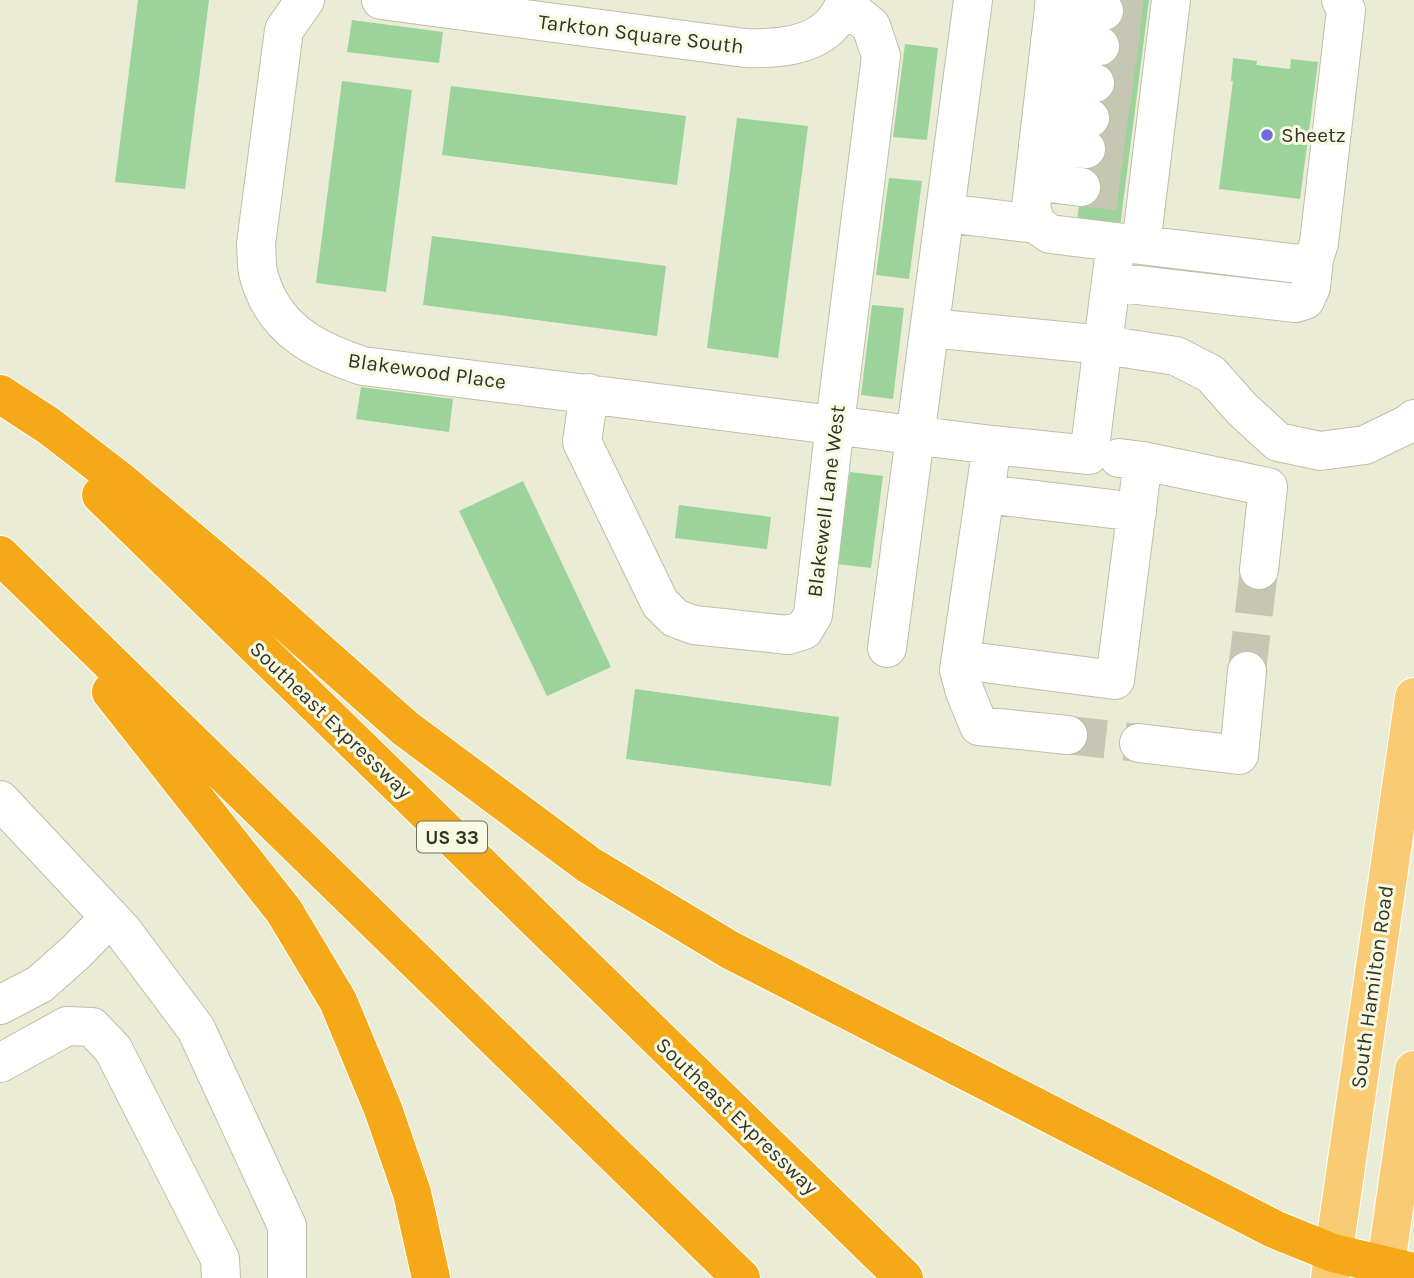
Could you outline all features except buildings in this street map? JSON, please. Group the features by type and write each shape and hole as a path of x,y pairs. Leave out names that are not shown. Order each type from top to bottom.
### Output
{"highway":[{"path":"0,395 49,426 119,480 252,592 405,728 589,865 730,950 1262,1223 1331,1265 1395,1272"},
{"name":"Southeast Expressway","path":"0,395 904,1278"},
{"path":"0,555 741,1278"},
{"path":"32,586 96,673 284,911 338,1001 383,1110 412,1193 431,1278"}],"main road":[{"name":"South Hamilton Road","path":"1331,1265 1414,697"},
{"path":"1395,1272 1414,1070"}],"lane":[{"name":"Blakewood Place","path":"305,0 284,30 257,244 258,273 268,301 284,323 311,344 334,357 363,366 992,445 1143,461 1268,487 1259,570"},
{"name":"Tarkton Square South","path":"381,0 746,48 772,49 794,45 815,36 832,25 846,3"},
{"path":"887,648 973,0"},
{"path":"1111,282 1295,303 1305,300 1311,288 1314,259 1319,243 1346,10 1341,0"},
{"name":"Blakewell Lane West","path":"589,393 582,442 660,604 675,618 694,625 788,635 804,630 813,615 881,56 871,26 846,3"},
{"path":"1036,224 1031,207 1047,63"},
{"path":"1047,63 1095,82"},
{"path":"1047,63 1095,82"},
{"path":"1047,63 1095,82"},
{"path":"1089,455 1111,282 1128,243 1151,80"},
{"path":"1034,181 1082,187"},
{"path":"946,213 1036,224 1051,234 1300,264 1314,259"},
{"path":"930,328 1104,345 1176,356 1211,374 1242,410 1278,442 1320,451 1365,445 1414,419"},
{"path":"992,445 959,670 979,726 1068,735"},
{"path":"961,660 1115,680 1143,461"},
{"path":"985,494 1137,512"},
{"path":"1139,743 1238,755 1247,671"},
{"path":"0,800 122,930 195,1029 287,1227 287,1278"},
{"path":"0,1005 40,984 110,917"},
{"path":"0,1063 66,1026 92,1027 113,1049 220,1259 221,1278"}],"tunnel":[{"path":"1104,11 1147,16"},
{"path":"1100,46 1142,52"},
{"path":"1095,83 1137,88"},
{"path":"1090,118 1133,123"},
{"path":"1086,149 1129,154"},
{"path":"1081,187 1124,192"},
{"path":"1247,671 1259,570"},
{"path":"1068,735 1139,743"}],"place":[{"name":"Sheetz","path":"1267,135"}]}
